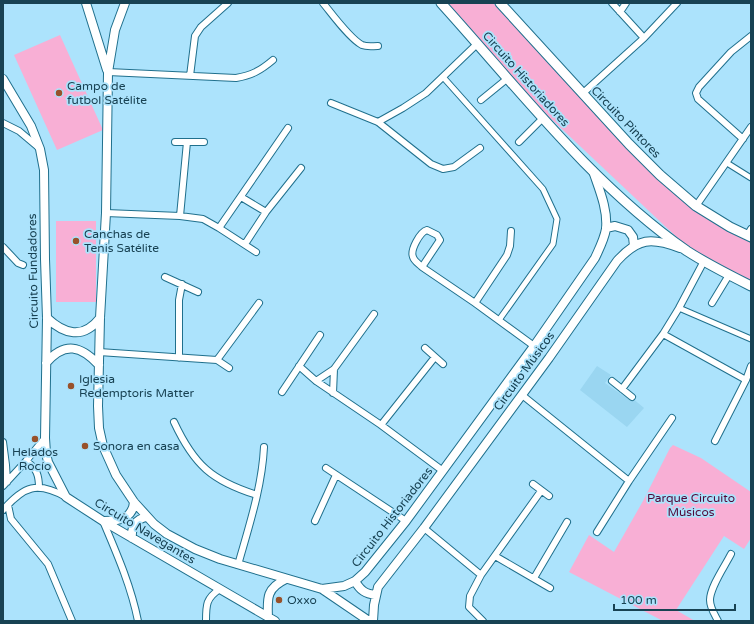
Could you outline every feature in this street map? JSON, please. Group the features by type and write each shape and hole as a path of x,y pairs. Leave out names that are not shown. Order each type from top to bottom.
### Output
{"main road":[{"name":"Circuito Historiadores","path":"441,3 543,118 593,170 626,202 687,251"},
{"name":"Circuito Pintores","path":"500,3 628,144 660,175 696,206 730,227 750,234"},
{"name":"Circuito Músicos","path":"687,251 751,286"}],"street":[{"path":"86,3 108,72 236,78 249,76 261,70 273,60"},
{"name":"Circuito Historiadores","path":"125,3 115,30 108,72 106,213 100,318 98,417 103,446 116,475 134,502 154,524 167,534 195,549 238,565 322,589 344,586 356,580 365,572 406,521 443,471 534,346 595,258 602,243 606,228 604,202 593,170"},
{"path":"190,76 195,36 201,27 228,3"},
{"path":"323,3 354,40 368,46 378,46"},
{"path":"612,3 644,38"},
{"path":"620,12 626,3"},
{"path":"582,94 644,38 677,3"},
{"path":"743,139 698,99 696,93 699,87 731,52 751,36"},
{"path":"378,122 426,93 477,44"},
{"path":"443,77 543,188 557,219 553,244 499,320"},
{"path":"481,100 508,78"},
{"name":"Circuito Fundadores","path":"3,79 31,126 40,149 44,170 44,259 47,318 46,453 48,462 66,498"},
{"path":"331,103 378,122 431,164 443,170 454,167 480,148"},
{"path":"518,142 543,118"},
{"path":"3,123 19,131 40,149"},
{"path":"696,206 751,127"},
{"path":"219,228 288,128"},
{"path":"175,142 204,142"},
{"path":"180,216 188,142"},
{"path":"727,163 751,178"},
{"path":"245,244 266,212 301,168"},
{"path":"240,197 266,212"},
{"path":"106,213 180,216 203,219 256,252"},
{"path":"606,228 615,226 628,230 633,237 634,246"},
{"path":"422,267 440,240 437,235 427,230 422,233 412,249 412,256 422,267 534,346"},
{"path":"475,303 507,255 510,246 511,231"},
{"name":"Circuito Músicos","path":"373,621 378,587 424,528 522,395 617,261 625,252 643,242 665,242 687,251"},
{"path":"3,247 18,263 23,264"},
{"path":"622,389 663,334 679,308 704,261"},
{"path":"712,303 729,275"},
{"path":"166,277 198,292"},
{"path":"179,358 179,300 182,284"},
{"path":"217,360 259,303"},
{"path":"679,308 751,340"},
{"path":"316,381 334,369 374,314"},
{"path":"47,318 62,330 73,333 87,330 100,318"},
{"path":"663,334 746,380"},
{"path":"282,392 320,335"},
{"path":"46,363 60,351 74,348 87,353 99,365"},
{"path":"425,348 444,364"},
{"path":"99,352 217,360 229,368"},
{"path":"381,425 435,357"},
{"path":"299,366 316,381 381,425 443,471"},
{"path":"716,441 746,380 751,366"},
{"path":"333,393 334,369"},
{"path":"612,381 632,397"},
{"path":"522,395 629,481"},
{"path":"597,532 629,481 672,418"},
{"path":"174,422 184,443 198,461 215,477 235,488 257,495"},
{"path":"5,484 45,438"},
{"path":"3,442 6,465 5,484"},
{"path":"238,565 257,495 262,471 264,447"},
{"path":"26,461 32,465 37,472 39,488 28,489 22,492 5,507 11,519 48,564 72,621"},
{"path":"326,468 406,521"},
{"path":"315,522 336,475"},
{"path":"533,484 549,496"},
{"name":"Circuito Navegantes","path":"39,488 55,491 103,522 271,619"},
{"path":"483,621 469,607 470,596 481,575 541,491"},
{"path":"134,502 132,509 126,517 119,520 103,522 124,570 133,597 138,621"},
{"path":"132,538 132,528 134,524 137,520 146,516"},
{"path":"534,578 567,522"},
{"path":"424,528 481,575"},
{"path":"718,621 712,610 710,600 712,590 731,554"},
{"path":"495,556 550,588"},
{"path":"271,619 267,606 269,594 275,585 286,579"},
{"path":"356,580 358,586 365,592 376,595"},
{"path":"206,621 207,602 210,597 220,589"},
{"path":"322,589 369,621"}],"shaded area":[{"path":"597,366 611,375 605,383 628,399 631,397 644,408 627,427 580,390"}],"green space":[{"path":"446,3 493,3 627,144 694,208 751,240 751,282 685,245 547,115"},
{"name":"Campo de futbol Satélite","path":"60,35 103,130 57,150 14,55"},
{"path":"56,221 96,221 96,302 56,302"},
{"name":"Parque Circuito Músicos","path":"673,445 701,458 751,492 751,538 744,549 724,536 676,610 695,621 663,621 569,572 589,535 614,552"}],"place":[{"name":"Campo de futbol Satélite","path":"59,93"},
{"name":"Canchas de Tenis Satélite","path":"76,241"},
{"name":"Iglesia Redemptoris Matter","path":"71,386"},
{"name":"Helados Rocío","path":"35,439"},
{"name":"Sonora en casa","path":"85,446"},
{"name":"Oxxo","path":"279,600"}]}
